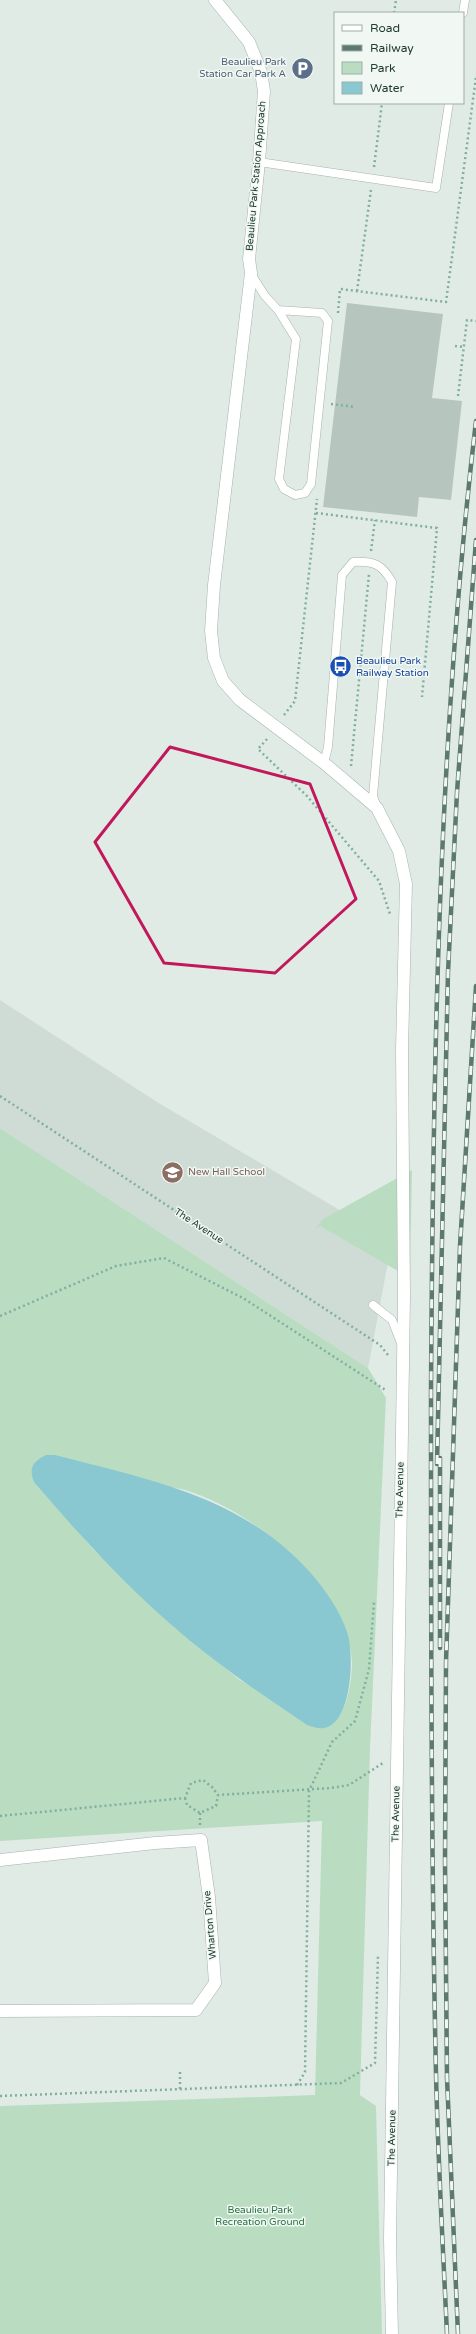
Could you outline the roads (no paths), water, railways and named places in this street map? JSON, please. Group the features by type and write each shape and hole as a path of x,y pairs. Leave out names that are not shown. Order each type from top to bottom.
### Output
{"street":[{"name":"Beaulieu Park Station Approach","path":"215,0 238,26 249,42 261,72 264,91 259,162 249,259 251,273"},
{"path":"251,273 222,508 211,631 214,658 224,681 240,700 275,728 324,763 377,808 399,851 406,884 402,1050 404,1288 402,1346"},
{"name":"The Avenue","path":"392,2334 390,2238 402,1346"},
{"name":"Wharton Drive","path":"0,1860 155,1843 201,1840 209,1897 215,1983 196,2010 0,2011"}],"lane":[{"path":"463,12 464,0"},
{"path":"259,162 436,188 449,104"},
{"name":"Beaulieu Park Station Approach","path":"251,273 265,296 278,310 296,340 279,479 284,489 295,495 305,493 311,484 328,321 322,313 278,310"},
{"path":"324,763 342,575 353,562 370,561 385,570 392,582 373,796 377,808"},
{"name":"The Avenue","path":"372,1305 392,1320 402,1346"}],"water":[{"path":"46,1455 55,1455 150,1480 210,1502 239,1516 266,1533 292,1554 309,1571 325,1591 339,1613 348,1635 351,1658 349,1687 341,1714 334,1723 325,1728 316,1728 307,1725 220,1664 184,1636 138,1595 95,1551 34,1482 32,1477 33,1465"}],"railway":[{"path":"447,2334 437,2107 434,1989 431,1647 432,1269 436,1026 446,784 453,662 463,542 476,421"},
{"path":"437,1464 448,972 457,792 476,540"},
{"path":"458,2334 447,2078 445,1862 446,1662 460,1246 476,986"},
{"path":"440,1458 440,1648"}],"place":[{"name":"Beaulieu Park Station Car Park A","path":"302,68"},
{"name":"Beaulieu Park Railway Station","path":"341,667"},
{"name":"New Hall School","path":"172,1172"}],"park label":[{"name":"Beaulieu Park Recreation Ground","path":"260,2216"}]}
